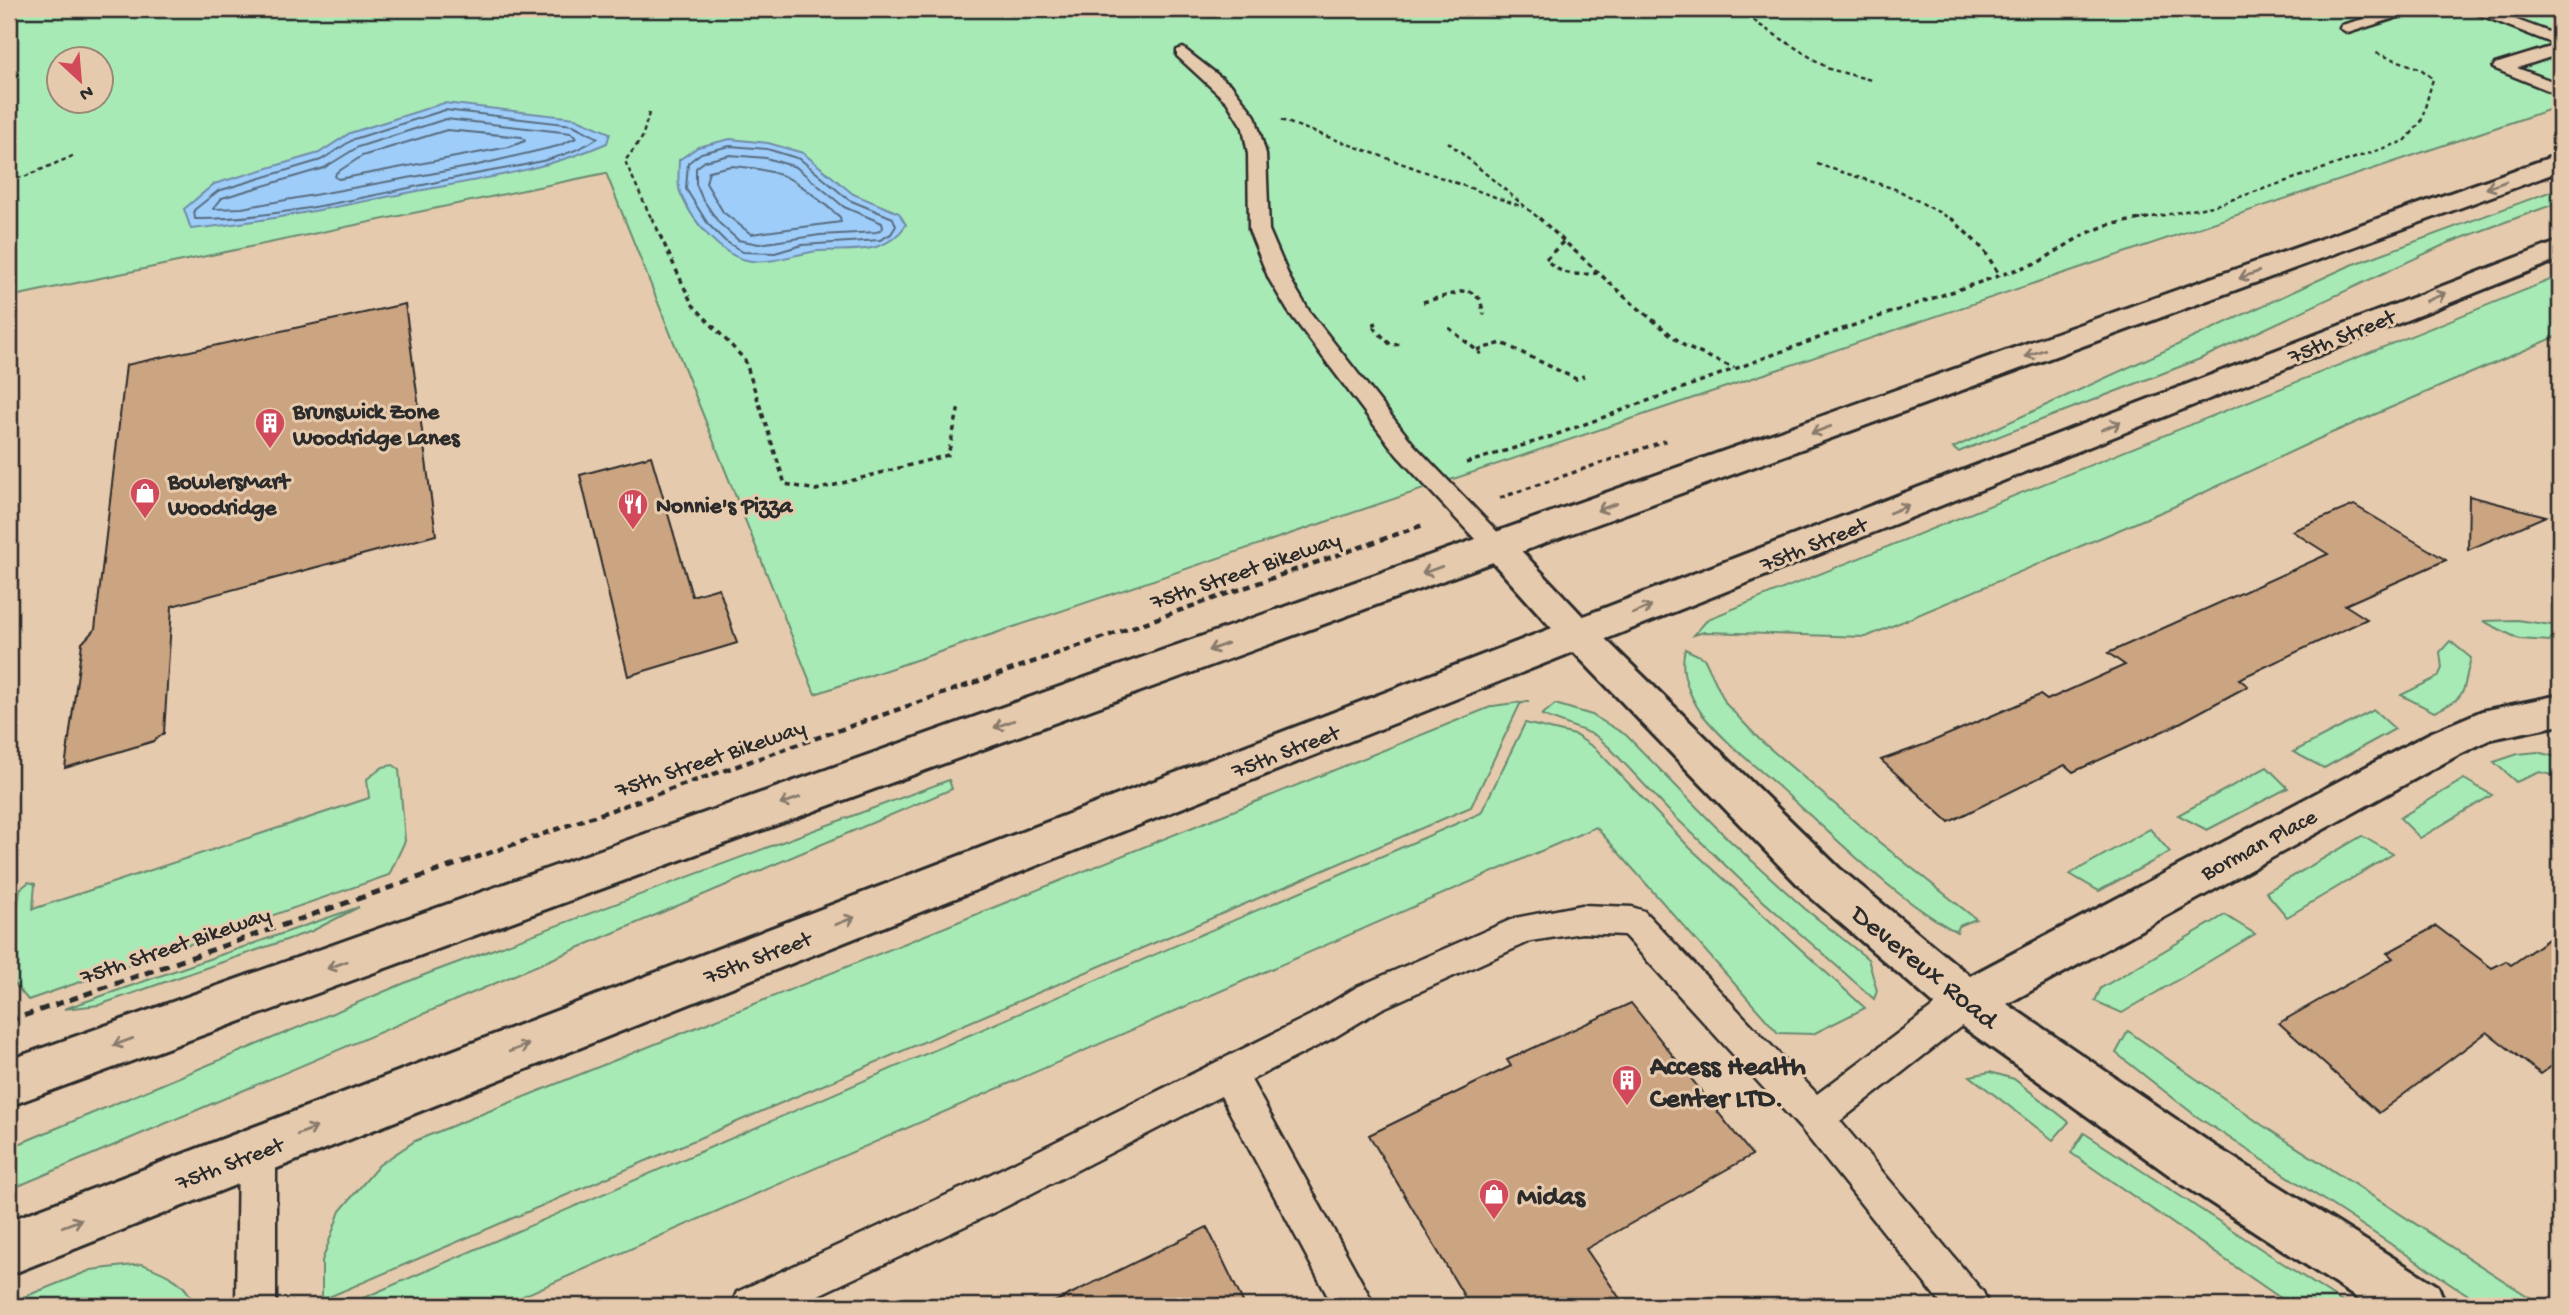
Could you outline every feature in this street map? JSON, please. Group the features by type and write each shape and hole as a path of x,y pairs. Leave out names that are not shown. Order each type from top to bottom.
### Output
{"main road":[{"path":"9,1083 2560,162"},
{"name":"75th Street","path":"9,1248 1579,635 2560,248"},
{"name":"Devereux Road","path":"1497,547 1579,635 1823,881 1966,1002 2197,1164 2418,1306"},
{"name":"Borman Place","path":"1966,1002 2441,746 2482,726 2560,710"}],"lane":[{"path":"2348,28 2415,9"},
{"path":"2473,9 2560,41"},
{"path":"2560,50 2501,68 2560,90"},
{"path":"1182,52 1240,108 1252,128 1258,160 1257,222 1285,291 1306,326 1427,475 1459,512 1497,547"},
{"path":"751,1306 989,1195 1323,1026 1369,998 1527,928 1581,919 1632,920 1815,1118 1969,1306"},
{"path":"1815,1118 1966,1002"},
{"path":"1228,1073 1355,1306"},
{"path":"256,1306 257,1150"}],"path":[{"path":"1742,9 1758,24 1829,69 1871,80"},
{"path":"1427,475 1547,438 1735,368 2039,262 2083,235 2106,225 2213,206 2405,141 2421,122 2433,79 2421,69 2358,46 2340,34 2348,28"},
{"path":"9,95 17,111 9,142"},
{"path":"1240,108 1269,115 1526,208"},
{"path":"649,113 642,138 625,161 692,304 745,360 785,484 816,489 948,455 959,407"},
{"path":"1448,142 1686,347 1735,368"},
{"path":"9,179 24,177 75,155"},
{"path":"1817,164 1900,191 1953,217 1987,251 2000,276"},
{"path":"1563,241 1546,258 1550,265 1574,275 1598,272"},
{"path":"1423,302 1468,290 1480,299 1484,315"},
{"path":"1377,323 1371,325 1391,345 1403,344"},
{"path":"1449,328 1479,352 1502,343 1576,379 1584,376"},
{"name":"75th Street Bikeway","path":"9,1021 1422,525"}],"green space":[{"path":"9,9 2560,9 2560,106 815,694 606,173 9,297"},
{"path":"2560,188 2560,202 2448,243 2200,359 1958,452 1953,448 2349,266"},
{"path":"2560,276 2560,335 2327,435 2173,507 1866,637 1704,632 1694,635 1708,619"},
{"path":"2517,620 2558,626 2550,641 2519,639 2483,621"},
{"path":"2450,641 2471,658 2465,685 2459,697 2434,712 2401,695 2438,677 2442,668 2440,652"},
{"path":"1685,649 1704,658 1726,704 1760,740 1879,842 1976,919 1959,926 1957,932 1913,905 1734,747 1702,714 1693,699 1684,674"},
{"path":"1529,701 1520,704 1471,807 322,1300 322,1261 340,1211 379,1165 415,1141 1493,706"},
{"path":"1555,704 1592,715 1626,735 1727,838 1804,908 1868,959 1877,991 1874,999 1753,892 1595,735 1542,715"},
{"path":"2374,710 2395,729 2324,768 2293,752"},
{"path":"1525,723 1575,735 1596,749 1690,848 1865,1008 1813,1034 1778,1033 1596,827 500,1306 345,1306 1481,813"},
{"path":"2537,752 2560,758 2560,777 2540,772 2516,782 2494,762 2518,754"},
{"path":"393,765 399,769 405,841 389,875 28,1000 9,977 20,889 29,882 35,884 33,909 369,798 367,779 383,767"},
{"path":"2267,767 2288,788 2207,830 2178,815"},
{"path":"2464,779 2492,795 2420,838 2400,818"},
{"path":"949,780 952,789 9,1190 9,1148 424,975"},
{"path":"2150,829 2170,852 2099,891 2070,874"},
{"path":"2362,836 2393,854 2287,917 2266,892"},
{"path":"359,907 312,931 99,1005 64,1009"},
{"path":"2225,915 2255,934 2122,1013 2095,1001 2101,988"},
{"path":"2128,1031 2262,1125 2543,1306 2485,1306 2196,1116 2116,1053"},
{"path":"1990,1072 2014,1079 2069,1122 2053,1140 1970,1076"},
{"path":"2084,1133 2348,1306 2292,1306 2071,1153"},
{"path":"142,1264 181,1284 187,1290 193,1306 9,1306 9,1303 91,1270"}],"water":[{"path":"444,103 575,118 610,133 607,143 583,153 509,174 299,214 191,229 184,209 214,184 319,153 350,133"},
{"path":"730,139 768,143 803,153 853,194 899,213 906,225 888,242 867,249 810,252 768,261 740,258 718,245 699,225 685,203 679,185 679,160 698,147"}],"building":[{"name":"Brunswick Zone Woodridge Lanes","path":"405,304 436,535 172,606 164,733 154,741 65,768 82,643 95,629 126,365"},
{"name":"Nonnie's Pizza","path":"651,456 692,596 719,588 737,643 628,676 580,475"},
{"path":"2469,496 2546,516 2468,550"},
{"path":"2354,505 2446,560 2345,605 2367,619 2239,679 2248,686 2174,726 2073,772 2065,765 1949,822 1881,760 1926,744 2040,695 2047,700 2125,665 2108,653 2328,554 2292,531"},
{"path":"2436,926 2492,968 2506,961 2511,965 2560,931 2560,1060 2541,1074 2487,1032 2379,1113 2279,1023 2393,958 2387,953"},
{"path":"1631,1003 1752,1155 1586,1249 1625,1306 1470,1306 1369,1135 1511,1066 1507,1060"},
{"path":"1207,1227 1245,1306 1046,1306"}],"place":[{"name":"Brunswick Zone Woodridge Lanes","path":"270,450"},
{"name":"BowlersMart Woodridge","path":"145,520"},
{"name":"Nonnie's Pizza","path":"633,531"},
{"name":"Access Health Center LTD.","path":"1627,1107"},
{"name":"Midas","path":"1494,1221"}]}
